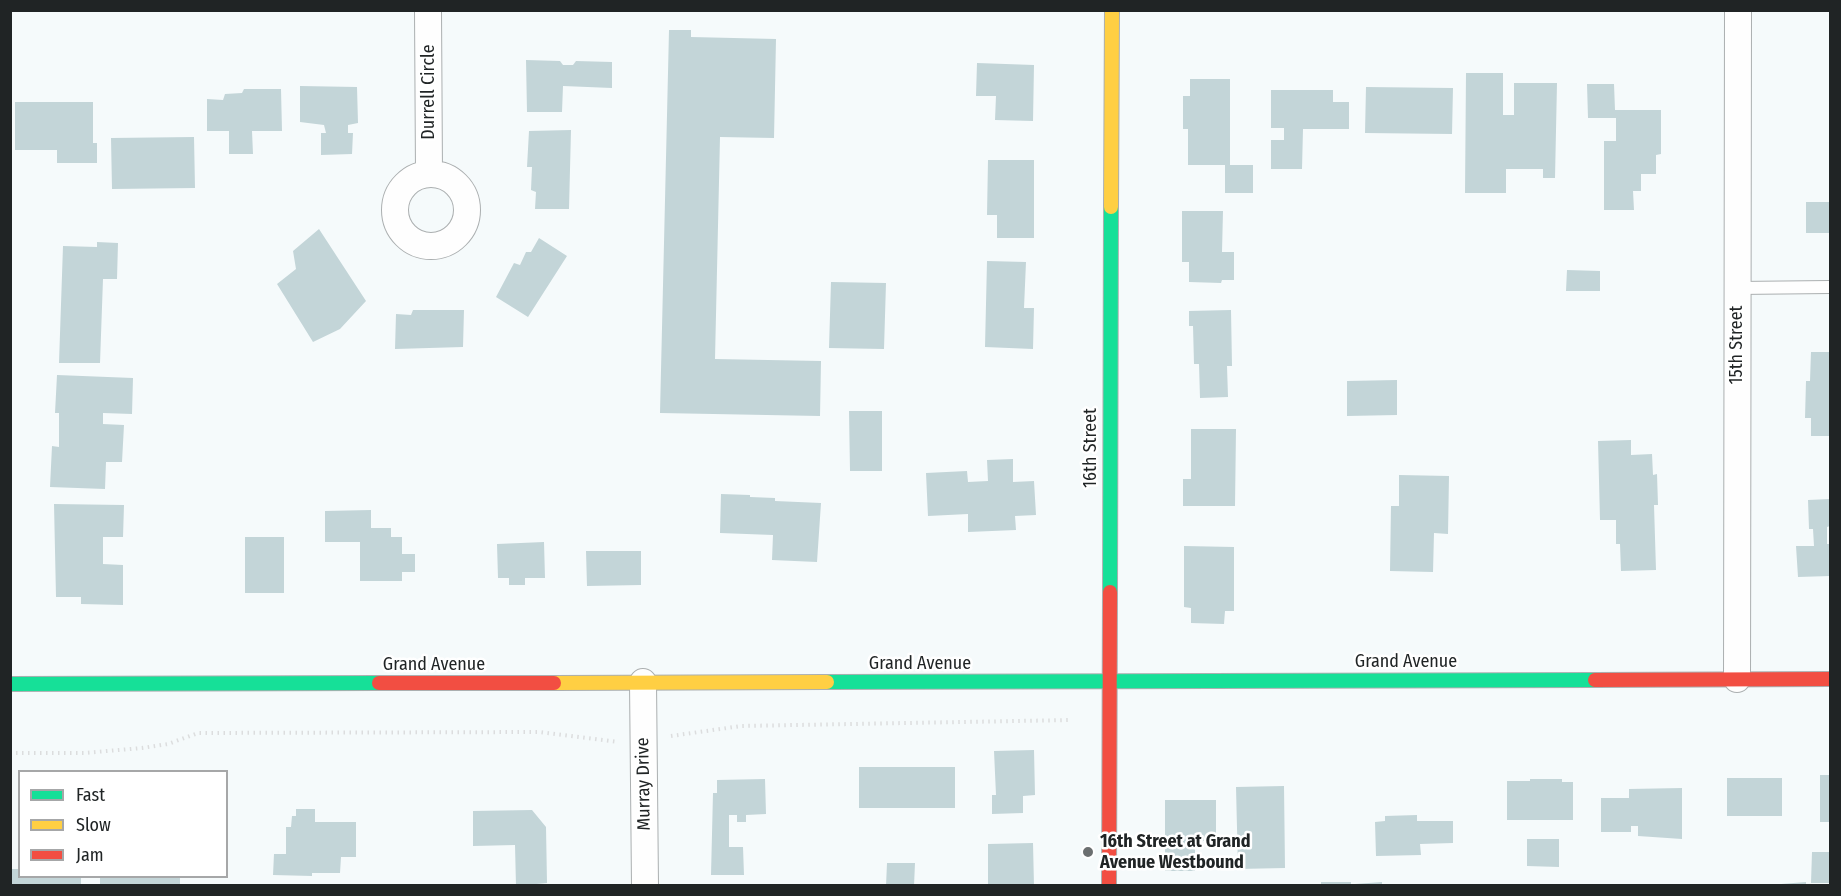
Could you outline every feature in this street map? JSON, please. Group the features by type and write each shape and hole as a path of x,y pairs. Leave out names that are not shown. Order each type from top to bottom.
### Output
{"main road":[{"name":"16th Street","path":"1109,885 1107,681 1112,10"},
{"name":"Grand Avenue","path":"10,684 1830,679"}],"street":[{"name":"Durrell Circle","path":"428,10 429,174"},
{"name":"15th Street","path":"1737,679 1738,10"},
{"name":"Murray Drive","path":"643,682 645,885"}],"lane":[{"path":"1737,288 1830,287"}],"path":[{"path":"671,736 741,726 1072,720"},
{"path":"10,753 84,753 142,748 168,744 198,733 538,732 607,742 624,742"}],"building":[{"path":"669,30 691,30 691,37 776,39 774,138 720,137 715,359 821,361 820,416 660,413"},
{"path":"526,60 560,61 563,65 573,65 576,61 612,62 612,88 563,86 562,112 527,112"},
{"path":"977,63 1034,65 1033,121 995,120 996,96 976,96"},
{"path":"1466,73 1503,73 1503,115 1514,115 1514,83 1557,83 1555,178 1543,178 1543,169 1506,169 1506,193 1465,193"},
{"path":"1190,79 1230,79 1230,165 1253,165 1253,193 1225,193 1225,165 1188,165 1188,129 1183,129 1183,96 1190,96"},
{"path":"1587,84 1614,84 1615,110 1661,110 1661,154 1656,155 1656,174 1641,174 1641,191 1633,191 1634,210 1604,210 1604,141 1616,141 1616,118 1588,118"},
{"path":"300,86 357,87 358,123 348,125 348,133 353,133 352,154 321,155 321,133 326,133 324,125 300,122"},
{"path":"1366,87 1453,88 1452,134 1365,133"},
{"path":"244,89 281,89 282,131 252,131 253,154 229,154 229,131 207,131 207,99 223,100 225,94 242,93"},
{"path":"1271,90 1333,90 1333,102 1349,102 1349,129 1303,129 1302,169 1271,169 1271,140 1284,140 1284,128 1271,128"},
{"path":"15,102 93,102 93,143 97,143 97,163 57,163 57,150 15,150"},
{"path":"571,130 569,209 535,209 536,192 531,190 532,167 527,167 529,131"},
{"path":"194,137 195,188 112,189 111,138"},
{"path":"988,160 1034,160 1034,238 997,238 997,215 987,215"},
{"path":"1806,202 1830,202 1830,233 1806,233"},
{"path":"1182,211 1223,211 1222,252 1234,252 1234,280 1222,280 1221,283 1189,282 1189,262 1182,262"},
{"path":"319,229 366,301 340,329 313,342 277,284 296,269 293,251"},
{"path":"539,238 567,256 528,317 496,297 514,263 520,265 526,252 531,252"},
{"path":"97,242 118,243 117,279 103,279 100,363 59,363 63,246 97,247"},
{"path":"987,261 1026,262 1024,308 1034,308 1033,349 985,347"},
{"path":"1567,270 1600,271 1600,291 1566,291"},
{"path":"831,282 886,283 884,349 829,348"},
{"path":"413,310 464,310 463,347 395,349 396,314 411,315"},
{"path":"1231,310 1232,366 1227,366 1228,397 1200,398 1199,364 1194,364 1193,326 1189,326 1189,311"},
{"path":"1811,352 1830,352 1830,436 1811,436 1811,418 1805,418 1806,381 1810,381"},
{"path":"57,375 133,378 132,414 103,413 103,424 124,425 122,462 106,462 105,489 50,487 52,446 59,447 59,413 55,413"},
{"path":"1397,380 1397,415 1347,416 1347,381"},
{"path":"849,411 882,411 882,471 850,471"},
{"path":"1191,429 1236,429 1235,506 1183,506 1183,479 1191,479"},
{"path":"1631,440 1631,455 1652,454 1653,475 1657,474 1658,505 1654,505 1656,570 1621,571 1620,544 1616,544 1616,520 1600,520 1598,441"},
{"path":"1013,459 1013,482 1034,481 1036,515 1015,516 1016,530 968,532 968,514 928,516 926,473 967,471 968,482 988,481 987,460"},
{"path":"1399,475 1449,476 1448,534 1434,533 1433,572 1390,571 1391,506 1399,506"},
{"path":"721,494 775,498 775,501 821,503 817,562 772,560 773,535 720,533"},
{"path":"1830,499 1827,544 1830,544 1830,576 1798,577 1796,546 1814,546 1813,529 1809,529 1808,500"},
{"path":"54,504 124,505 123,537 103,537 103,564 123,565 123,605 81,604 81,597 56,597"},
{"path":"371,510 371,528 391,528 391,537 402,537 402,554 415,554 415,572 402,572 402,581 360,581 360,542 325,542 325,511"},
{"path":"245,537 284,537 284,593 245,593"},
{"path":"544,542 545,578 525,578 525,585 509,585 509,578 498,578 497,544"},
{"path":"1184,546 1234,547 1234,611 1225,611 1224,624 1191,623 1191,608 1184,607"},
{"path":"586,551 641,551 641,585 587,586"},
{"path":"1034,750 1035,795 1023,796 1023,813 992,814 992,795 996,795 994,751"},
{"path":"859,767 955,767 955,808 859,808"},
{"path":"1820,775 1830,775 1830,822 1820,822"},
{"path":"1727,778 1782,778 1782,816 1727,816"},
{"path":"765,779 766,814 746,815 746,822 737,822 737,815 729,815 729,847 743,847 744,875 711,875 713,793 717,793 717,780"},
{"path":"1530,779 1562,779 1562,782 1573,782 1573,820 1507,820 1507,781 1530,781"},
{"path":"1284,786 1285,868 1238,869 1236,787"},
{"path":"1682,788 1682,839 1638,836 1638,826 1631,826 1631,832 1601,832 1601,798 1629,798 1629,789"},
{"path":"1165,800 1216,800 1216,841 1195,841 1195,871 1165,871"},
{"path":"296,809 315,809 315,822 356,822 356,857 341,857 340,873 312,873 312,876 273,875 274,854 286,854 286,827 291,827 292,816 296,816"},
{"path":"532,810 546,827 547,883 516,886 515,845 473,846 473,811"},
{"path":"1417,815 1417,821 1453,821 1453,843 1420,844 1421,855 1376,856 1375,822 1385,821 1385,816"},
{"path":"1527,839 1559,839 1559,867 1527,866"},
{"path":"1033,843 1034,886 988,886 988,844"},
{"path":"1812,852 1830,852 1830,883 1811,883"},
{"path":"887,863 915,863 914,886 886,886"},
{"path":"10,869 18,869 18,878 81,878 81,886 10,886"},
{"path":"100,878 180,878 180,886 100,886"},
{"path":"1321,882 1351,882 1351,886 1321,886"},
{"path":"1382,882 1382,886 1355,886 1355,884"},
{"path":"1806,882 1806,886 1781,886 1781,884"}],"traffic: fast":[{"path":"1110,592 1111,207"},
{"path":"827,682 1595,680"},
{"path":"10,684 379,683"}],"traffic: slow":[{"path":"1111,207 1112,10"},
{"path":"554,683 827,682"}],"traffic: jam":[{"path":"1109,886 1110,592"},
{"path":"1595,680 1830,679"},
{"path":"379,683 554,683"}],"place":[{"name":"16th Street at Grand Avenue Westbound","path":"1088,852"}]}
